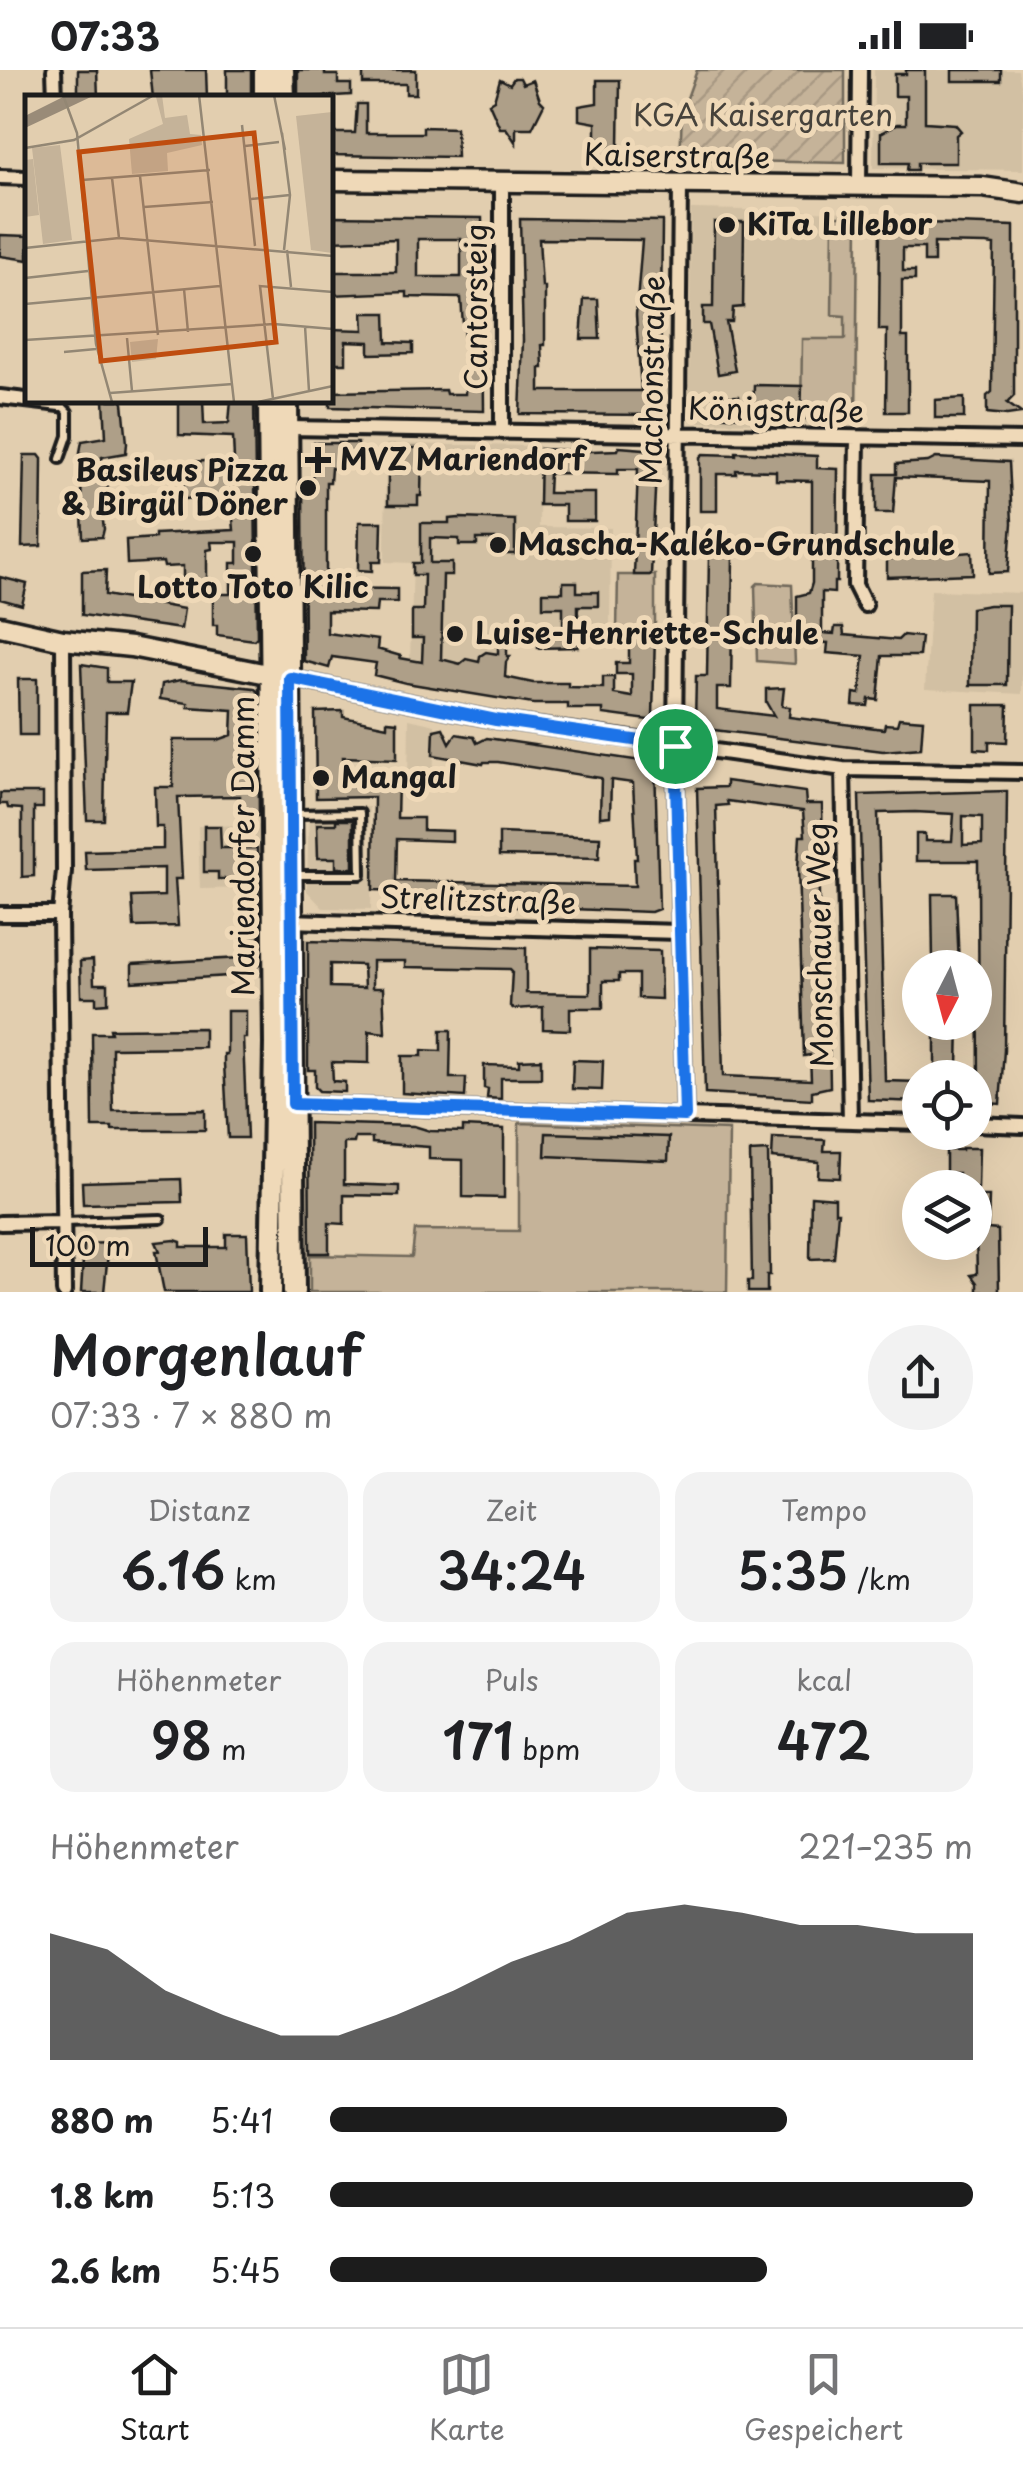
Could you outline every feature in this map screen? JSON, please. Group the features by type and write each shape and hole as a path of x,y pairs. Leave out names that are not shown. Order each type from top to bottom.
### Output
{"main road":[{"path":"283,70 284,95"},
{"name":"Mariendorfer Damm","path":"269,402 290,814 290,875 282,921"},
{"name":"Mariendorfer Damm","path":"288,402 281,676 282,921 284,1104 294,1292"},
{"name":"Mariendorfer Damm","path":"271,1292 284,1104"}],"street":[{"path":"860,70 860,186"},
{"path":"0,176 25,178"},
{"name":"Kaiserstraße","path":"332,180 982,187 1023,192"},
{"name":"Cantorsteig","path":"502,182 502,432"},
{"name":"Machonstraße","path":"680,184 675,746 685,1116"},
{"path":"0,397 25,399"},
{"name":"Königstraße","path":"288,428 1023,440"},
{"path":"857,438 855,586 865,605"},
{"path":"0,626 63,640 131,647 496,720 675,746 843,769 1023,772"},
{"path":"63,640 64,871 60,914 64,1292"},
{"name":"Monschauer Weg","path":"843,769 850,1120"},
{"path":"0,914 60,914"},
{"name":"Strelitzstraße","path":"282,921 680,932"},
{"path":"284,1104 902,1122"},
{"path":"992,1125 1023,1126"},
{"path":"0,1223 63,1222"}],"lane":[{"path":"60,402 68,412 68,436 60,459"},
{"path":"290,814 360,813 361,874 290,875"},
{"path":"63,1222 161,1219"}],"shaded area":[{"path":"874,70 1018,70 1023,95 1023,170 873,168"},
{"path":"691,209 860,212 858,424 697,422 689,413"},
{"name":"Mascha-Kaléko-Grundschule","path":"386,444 540,446 539,527 611,528 610,631 498,630 498,698 406,683 413,563 385,562"},
{"path":"931,590 1023,593 1022,694 925,689"},
{"path":"409,719 435,725 433,785 408,785"},
{"path":"309,806 369,807 367,865 372,866 371,909 323,908 307,891"},
{"path":"259,825 261,888 200,889 198,826"}],"green space":[{"name":"KGA Kaisergarten","path":"697,70 845,70 845,163 680,160 682,112"},
{"path":"833,216 858,216 856,419 801,419 802,339 845,339 845,316 832,315"},
{"path":"618,575 655,575 655,631 617,631"},
{"path":"758,583 792,585 795,664 757,661"},
{"path":"519,1123 729,1130 727,1292 310,1292 310,1255 412,1257 415,1230 519,1231"}],"building":[{"path":"78,70 97,70 98,95 78,95"},
{"path":"150,70 206,70 207,95 153,95"},
{"path":"227,70 251,70 251,95 227,95"},
{"path":"298,70 325,70 325,75 338,75 338,84 351,84 351,95 298,95"},
{"path":"363,70 416,70 416,94 406,94 406,84 363,84"},
{"path":"906,70 925,70 925,122 955,124 961,131 956,135 956,163 917,163 917,170 907,170 908,163 881,163 881,133 897,124 906,124 906,96 895,96 895,74 906,74"},
{"path":"952,70 1001,70 1001,81 952,81"},
{"path":"514,78 520,78 523,84 533,80 544,104 532,128 516,128 516,143 506,128 500,128 489,103 494,100 500,79 510,84"},
{"path":"597,80 620,80 619,147 596,147 596,123 579,120 579,106 597,103"},
{"path":"357,104 366,104 366,133 423,133 423,127 456,128 457,157 332,155 332,133 355,133"},
{"path":"332,216 482,218 484,411 330,407 332,392 445,390 446,394 465,394 461,298 407,297 407,292 332,295 332,272 396,272 396,239 332,241","holes":["418,239 461,239 461,277 418,277"]},
{"path":"520,219 662,221 660,415 520,414","holes":["539,239 642,240 636,315 641,391 540,391 545,287"]},
{"path":"714,222 744,222 743,307 733,308 732,322 726,322 735,371 718,374 709,324 703,324 703,307 713,307"},
{"path":"880,224 1014,226 1014,396 1007,403 1021,413 987,413 987,396 992,392 994,245 934,243 934,262 924,262 924,248 903,248 903,271 915,271 915,280 902,280 902,337 908,337 908,412 886,412 887,330 879,330"},
{"path":"0,235 25,236 25,260 0,256"},
{"path":"584,299 598,299 600,339 581,339"},
{"path":"363,313 386,313 387,342 413,343 413,353 369,354 369,342 346,341 346,363 332,363 332,329 364,330"},
{"path":"754,385 802,386 801,411 770,410 770,418 753,417"},
{"path":"739,396 742,417 713,415 713,397"},
{"path":"964,398 964,418 935,418 935,400"},
{"path":"104,402 122,402 126,453 102,457 109,496 101,506 102,537 83,538 82,441 106,437"},
{"path":"179,402 203,402 204,424 229,423 231,402 254,402 254,640 217,635 217,625 213,625 213,594 231,594 231,563 238,563 238,542 211,542 212,549 207,550 207,594 183,593 183,566 164,567 163,562 127,564 126,540 155,538 155,534 234,530 231,497 184,499 182,462 234,460 233,437 179,435"},
{"path":"313,443 358,443 358,469 331,468 330,482 326,482 326,588 397,589 397,602 377,602 376,612 327,611 327,633 378,640 377,649 422,662 423,638 412,638 412,610 423,610 424,575 413,575 413,563 421,563 421,523 449,523 449,519 460,518 515,520 515,554 494,554 495,539 459,545 459,539 430,538 430,563 452,563 452,575 443,575 441,659 460,664 466,659 479,662 486,652 498,654 498,645 507,646 510,656 505,677 603,688 603,677 614,677 614,694 632,697 632,674 616,674 616,663 629,663 629,641 538,648 538,637 563,637 563,607 543,607 543,592 563,592 563,582 577,582 577,592 598,592 598,606 578,606 578,632 655,631 653,718 603,714 603,709 568,709 568,704 533,704 406,683 374,675 376,663 332,657 329,668 304,661 303,482 312,482"},
{"path":"619,447 657,450 651,575 634,575 638,469 618,469 618,474 549,473 548,493 595,493 595,521 565,521 565,505 539,505 540,449 592,451"},
{"path":"399,448 422,448 418,505 388,505 388,470 398,470"},
{"path":"736,452 817,456 817,468 838,469 837,582 834,593 822,592 822,633 834,634 835,627 843,627 844,635 898,640 903,635 921,637 919,656 882,656 878,700 869,699 868,706 853,705 854,693 860,694 864,656 827,653 828,643 797,641 797,596 809,593 812,583 812,481 776,480 776,471 736,470 736,474 717,474 717,511 700,511 700,457"},
{"path":"24,455 39,455 42,459 41,546 22,547"},
{"path":"936,458 1009,462 1012,523 1008,572 989,573 990,481 896,477 893,513 876,513 876,474 896,474 896,464"},
{"path":"359,522 382,522 381,562 372,562 372,571 358,570"},
{"path":"972,552 973,574 887,577 887,559"},
{"path":"709,555 733,555 731,688 717,688 717,709 774,716 766,702 766,689 784,688 782,706 790,707 789,717 884,729 885,724 897,725 899,718 923,720 921,748 883,751 698,728 696,676 707,676"},
{"path":"106,570 105,595 184,609 181,629 82,615 82,571"},
{"path":"0,577 27,584 22,605 0,599"},
{"path":"1008,605 1007,685 970,685 971,608"},
{"path":"81,664 107,668 107,682 131,682 127,712 106,712 104,820 87,820"},
{"path":"18,679 37,679 37,735 19,735"},
{"path":"180,680 254,688 258,692 259,816 240,816 240,796 178,797 182,879 175,879 178,926 134,927 132,897 164,896 164,868 86,870 85,851 163,849 163,827 156,827 155,787 173,787 173,740 218,740 232,735 233,710 188,707 188,703 160,699 162,684"},
{"path":"975,705 1008,705 1007,742 989,741 989,750 975,749"},
{"path":"343,711 343,717 387,726 387,721 397,722 397,759 343,757 344,781 398,781 397,818 423,818 423,830 452,831 452,841 397,839 396,881 635,886 633,783 611,780 610,816 600,817 601,778 433,755 434,730 443,728 450,743 456,734 474,737 477,743 487,738 655,763 659,909 651,912 405,903 405,891 373,890 374,797 316,798 315,712"},
{"path":"726,781 805,792 806,804 822,804 823,853 818,853 821,983 824,1033 829,1033 830,1087 812,1091 812,1099 705,1093 697,788 726,787","holes":["727,801 803,811 805,836 800,836 798,867 804,1056 810,1055 811,1080 723,1076 716,806 728,805"]},
{"path":"1007,791 1000,1104 992,1103 992,1060 979,1060 979,1040 992,1040 992,950 978,950 978,861 916,861 916,834 925,834 925,841 952,841 954,814 915,812 878,813 885,1081 902,1081 902,1101 868,1100 859,795","holes":["963,816 982,817 982,844 963,845"]},
{"path":"0,793 43,793 43,808 34,808 34,876 22,877 22,809 0,804"},
{"path":"336,820 353,820 353,868 336,868 336,858 318,858 317,824 336,824"},
{"path":"204,826 220,826 221,848 257,848 257,968 244,969 244,975 132,982 132,964 241,958 241,879 218,879 218,872 204,872"},
{"path":"499,833 600,837 599,858 499,856"},
{"path":"932,894 956,894 958,950 933,950"},
{"path":"308,941 526,948 526,993 590,994 590,949 660,951 661,999 638,998 638,974 619,974 619,981 603,981 603,1008 570,1008 570,1030 543,1029 543,1007 510,1006 510,969 405,967 405,961 372,961 372,988 383,988 385,1033 369,1031 369,1063 332,1062 333,1081 345,1082 345,1092 319,1091 315,1087 315,1070 308,1070","holes":["330,964 363,965 364,988 330,987"]},
{"path":"93,960 94,984 108,984 108,1003 96,1004 96,997 81,997 80,961"},
{"path":"227,1011 246,1011 243,1038 247,1138 228,1138 224,1063"},
{"path":"204,1028 204,1047 112,1048 112,1067 113,1111 205,1110 205,1130 93,1127 92,1033 111,1033 110,1029"},
{"path":"441,1030 451,1030 450,1078 466,1078 465,1097 402,1093 402,1056 422,1056 422,1050 441,1051"},
{"path":"935,1040 959,1040 958,1060 935,1060"},
{"path":"541,1059 541,1078 501,1078 501,1099 487,1098 484,1065 519,1066 519,1060"},
{"path":"573,1060 603,1061 602,1090 572,1089"},
{"path":"309,1123 414,1126 430,1131 463,1132 463,1127 504,1129 504,1198 463,1197 463,1160 429,1159 429,1147 355,1138 354,1143 344,1143 344,1184 399,1186 399,1196 344,1195 344,1224 329,1223 329,1253 310,1253"},
{"path":"546,1133 669,1137 668,1161 545,1156"},
{"path":"773,1138 825,1140 824,1151 841,1151 840,1178 818,1177 819,1162 772,1158"},
{"path":"946,1150 979,1150 978,1170 946,1170"},
{"path":"768,1151 770,1275 767,1292 748,1292 748,1281 752,1281 750,1152"},
{"path":"181,1179 182,1202 83,1204 82,1182"},
{"path":"811,1196 835,1198 838,1212 834,1258 810,1259"},
{"path":"992,1229 998,1230 999,1292 977,1292 971,1275 977,1274 977,1260 992,1260"},
{"path":"226,1234 247,1234 249,1292 164,1292 156,1242 175,1240 181,1242 181,1247 226,1247"},
{"path":"109,1243 104,1292 81,1292 84,1244"}],"place":[{"name":"KiTa Lillebor","path":"727,225"},
{"name":"MVZ Mariendorf","path":"318,460"},
{"name":"Basileus Pizza & Birgül Döner","path":"308,488"},
{"name":"Mascha-Kaléko-Grundschule","path":"498,545"},
{"name":"Lotto Toto Kilic","path":"253,554"},
{"name":"Luise-Henriette-Schule","path":"455,634"},
{"name":"Mangal","path":"321,778"}],"route":[{"path":"290,678 496,720 675,746 685,1116 293,1104 290,678"}]}
